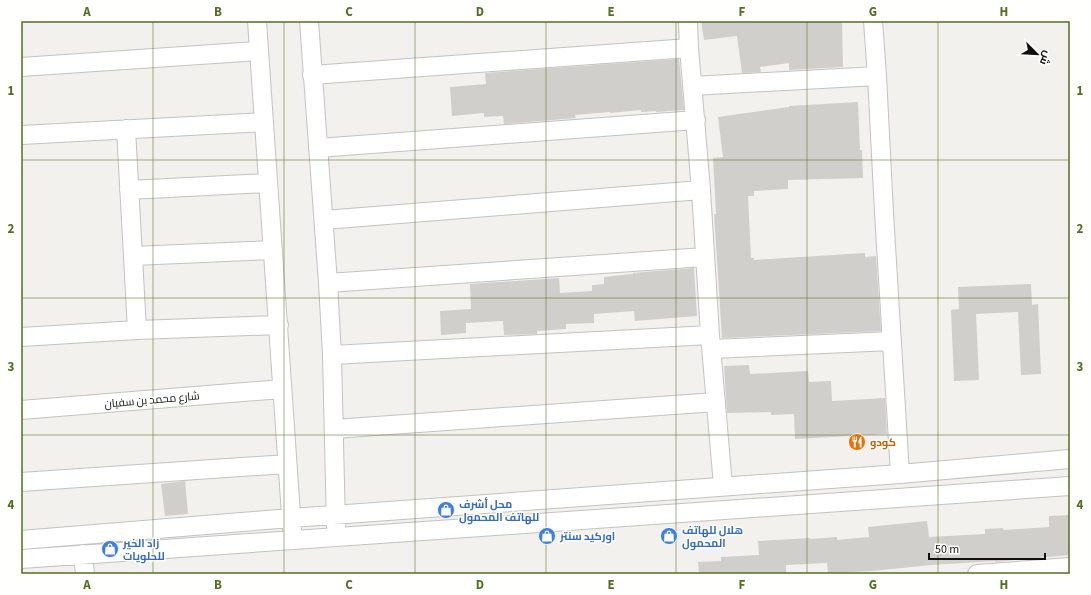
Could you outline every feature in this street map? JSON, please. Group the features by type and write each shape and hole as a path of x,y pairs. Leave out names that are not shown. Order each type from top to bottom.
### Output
{"street":[{"path":"257,21 279,325 292,539"},
{"path":"309,21 324,220 332,355 336,536"},
{"path":"688,21 723,486"},
{"path":"873,21 878,76 900,474"},
{"path":"312,75 689,48"},
{"path":"21,67 258,51"},
{"path":"692,86 878,76"},
{"path":"318,148 696,120"},
{"path":"21,135 264,122"},
{"path":"126,129 137,330"},
{"path":"129,190 268,183"},
{"path":"324,220 701,190"},
{"path":"133,256 273,250"},
{"path":"328,284 705,257"},
{"path":"21,337 137,330 279,325"},
{"path":"332,355 711,342 892,341"},
{"name":"شارع محمد بن سفيان","path":"21,410 282,389"},
{"path":"334,429 716,402"},
{"path":"21,540 291,518 900,474 1070,458"},
{"path":"21,482 287,464"},
{"path":"21,558 1070,486"},
{"path":"83,554 85,574"},
{"path":"977,574 1070,567"}],"building":[{"path":"701,21 842,21 843,67 789,70 789,63 760,67 761,72 742,73 737,36 704,40"},
{"path":"679,59 684,110 656,112 641,112 641,110 610,112 575,115 576,118 504,124 503,116 484,117 484,113 452,116 450,87 486,84 485,73"},
{"path":"858,102 863,178 788,180 788,189 754,191 754,196 748,196 751,258 754,258 754,260 865,253 865,257 876,256 881,331 722,338 714,214 716,214 713,158 723,157 718,117 789,106"},
{"path":"694,268 697,316 635,321 634,311 594,314 594,323 566,324 566,329 537,331 537,334 504,335 503,321 466,323 466,333 441,335 440,311 471,309 470,284 559,278 560,293 592,291 592,285 604,284 604,277"},
{"path":"1031,284 1032,305 1038,304 1041,374 1021,375 1018,312 976,314 979,380 954,381 951,310 959,309 958,287"},
{"path":"749,365 750,374 808,371 809,382 831,381 832,401 885,398 887,434 795,439 794,414 771,415 771,412 727,413 724,366"},
{"path":"185,481 188,514 165,516 161,484"},
{"path":"1070,515 1070,555 995,562 931,565 872,571 828,573 827,563 786,565 786,574 699,574 698,562 721,561 721,557 759,555 758,541 837,537 837,540 869,537 868,527 927,521 929,537 985,534 985,529 1003,528 1004,530 1049,527 1049,516"}],"place":[{"name":"كودو","path":"857,442"},
{"name":"محل أشرف للهاتف المحمول","path":"446,510"},
{"name":"اوركيد سنتر","path":"547,536"},
{"name":"هلال للهاتف المحمول","path":"669,536"},
{"name":"زاد الخير للحلويات","path":"110,549"}]}
